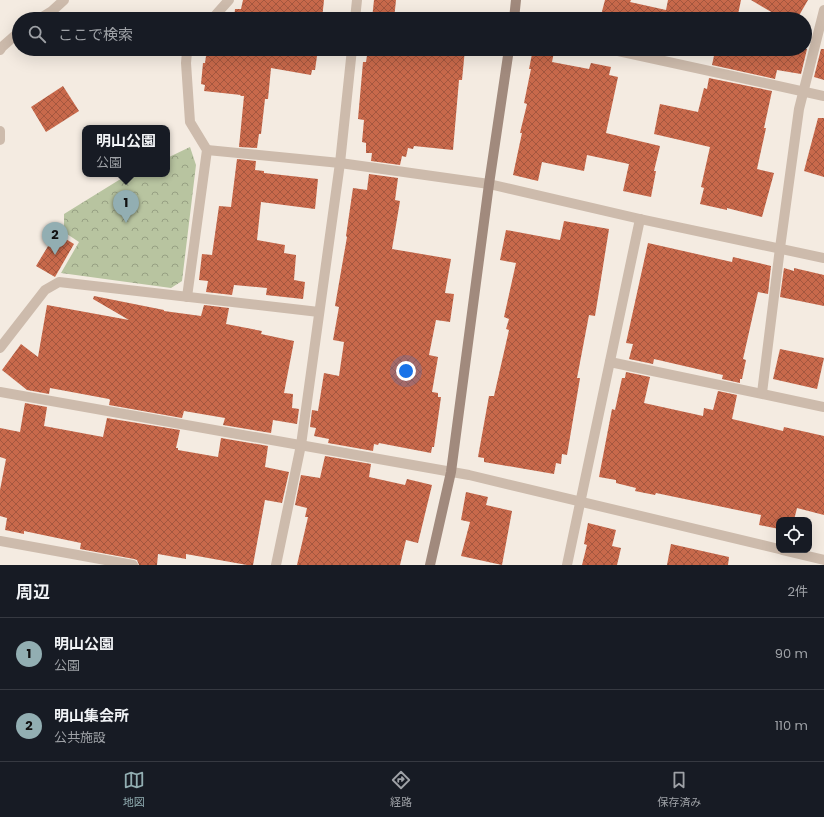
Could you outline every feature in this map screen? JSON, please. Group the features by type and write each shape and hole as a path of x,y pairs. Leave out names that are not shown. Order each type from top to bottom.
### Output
{"street":[{"path":"50,12 64,0"},
{"path":"218,12 228,0"},
{"path":"356,12 357,0"},
{"path":"515,12 516,0"},
{"path":"762,394 799,109 824,10"},
{"path":"0,50 12,38"},
{"path":"187,56 186,63 190,122 207,150 187,297"},
{"path":"276,565 301,445 340,163 351,56"},
{"path":"430,565 452,472 489,184 508,56"},
{"path":"641,56 824,96"},
{"path":"0,131 0,140"},
{"path":"207,150 340,163 489,184 640,219 824,258"},
{"path":"567,565 640,219"},
{"path":"0,348 45,290 59,282 319,312"},
{"path":"610,362 824,407"},
{"path":"0,392 469,475 776,549"},
{"path":"0,541 133,565"},
{"path":"793,553 824,560"}],"green space":[{"path":"190,147 196,165 182,281 171,288 61,273 79,242 64,232 64,214 125,177 170,177 170,157"}],"building":[{"path":"243,0 324,0 323,12 235,12 235,9 241,9"},
{"path":"374,0 396,0 395,12 373,12"},
{"path":"605,0 631,0 630,2 666,10 668,0 741,0 738,12 602,12"},
{"path":"751,0 808,0 801,12 771,12"},
{"path":"821,49 824,49 824,80 814,77"},
{"path":"206,56 317,56 315,70 312,70 311,75 271,68 268,99 265,99 261,134 259,134 257,148 239,147 244,96 204,91 205,85 201,84 203,63 205,63"},
{"path":"367,56 464,56 462,80 459,80 453,150 414,146 413,149 408,148 406,157 402,156 400,165 371,161 372,153 366,153 366,143 362,142 364,120 358,119 363,62 366,62"},
{"path":"532,56 553,56 552,62 589,69 591,63 611,67 609,75 618,77 606,133 660,146 654,171 656,171 651,197 623,191 629,164 587,155 584,171 542,162 538,181 513,175 522,133 520,133 527,104 524,103 531,69 529,69"},
{"path":"714,56 805,56 801,74 777,70 775,79 712,65"},
{"path":"709,78 772,91 757,169 774,173 762,217 727,208 727,210 700,204 704,188 701,187 710,147 654,134 660,104 698,112 704,88 707,89"},
{"path":"63,86 79,111 46,132 31,107"},
{"path":"818,118 824,118 824,177 804,171"},
{"path":"237,159 256,161 255,170 264,171 264,173 318,179 315,209 261,202 257,240 285,245 284,253 296,255 294,280 305,282 303,299 266,295 267,288 234,285 232,295 206,292 208,281 199,280 202,254 212,255 219,206 231,207"},
{"path":"369,174 398,178 395,200 400,201 392,249 451,259 445,293 454,294 450,322 436,320 429,355 438,357 432,392 438,393 438,397 441,397 434,447 432,447 431,453 379,443 378,445 374,444 373,451 328,443 329,439 314,436 316,428 310,427 312,410 318,411 324,373 339,376 344,342 333,340 339,307 335,306 347,237 353,188 367,190"},
{"path":"564,221 609,229 595,316 589,315 577,378 580,378 567,455 562,454 561,464 556,463 554,474 484,462 484,458 478,457 489,396 494,396 509,330 506,329 509,319 504,317 516,263 500,260 506,230 560,240"},
{"path":"56,233 74,244 55,277 36,266"},
{"path":"648,243 732,262 733,257 771,266 768,294 758,292 743,359 746,360 740,383 722,379 723,375 654,359 653,364 629,359 633,344 626,343"},
{"path":"784,268 794,271 794,268 824,275 824,306 780,297"},
{"path":"94,296 164,311 201,316 204,305 229,308 226,324 262,331 261,334 294,341 284,393 293,394 292,408 299,409 297,424 273,420 271,433 223,425 225,418 184,411 182,418 109,405 109,399 50,388 49,394 27,390 2,370 21,344 38,357 47,305 129,320 93,299"},
{"path":"780,349 824,358 817,389 773,379"},
{"path":"626,372 650,377 644,403 703,416 704,408 713,410 718,391 737,395 732,419 783,431 784,427 824,436 824,515 797,508 795,517 776,517 776,528 759,525 761,515 656,493 655,495 635,491 636,488 616,483 616,480 599,477 612,409 615,410 622,378 625,378"},
{"path":"25,403 47,407 44,426 103,437 107,418 180,430 176,448 178,448 178,450 218,457 221,438 268,446 265,467 289,472 282,503 265,500 253,565 186,554 186,559 158,554 157,565 139,565 137,560 134,559 80,549 81,543 24,531 24,534 5,530 7,518 0,516 0,490 6,459 0,457 0,428 20,432"},
{"path":"325,456 371,464 369,477 405,485 407,479 432,485 418,543 406,540 400,565 297,565 308,517 305,517 307,508 295,505 301,475 320,478"},
{"path":"466,492 488,497 486,505 512,511 502,565 461,556 470,522 461,520"},
{"path":"588,523 616,530 612,546 621,548 617,565 582,565 587,545 584,544"},
{"path":"671,544 729,557 728,565 667,565"}],"place":[{"name":"明山公園","path":"126,223"},
{"name":"明山集会所","path":"55,255"}]}
